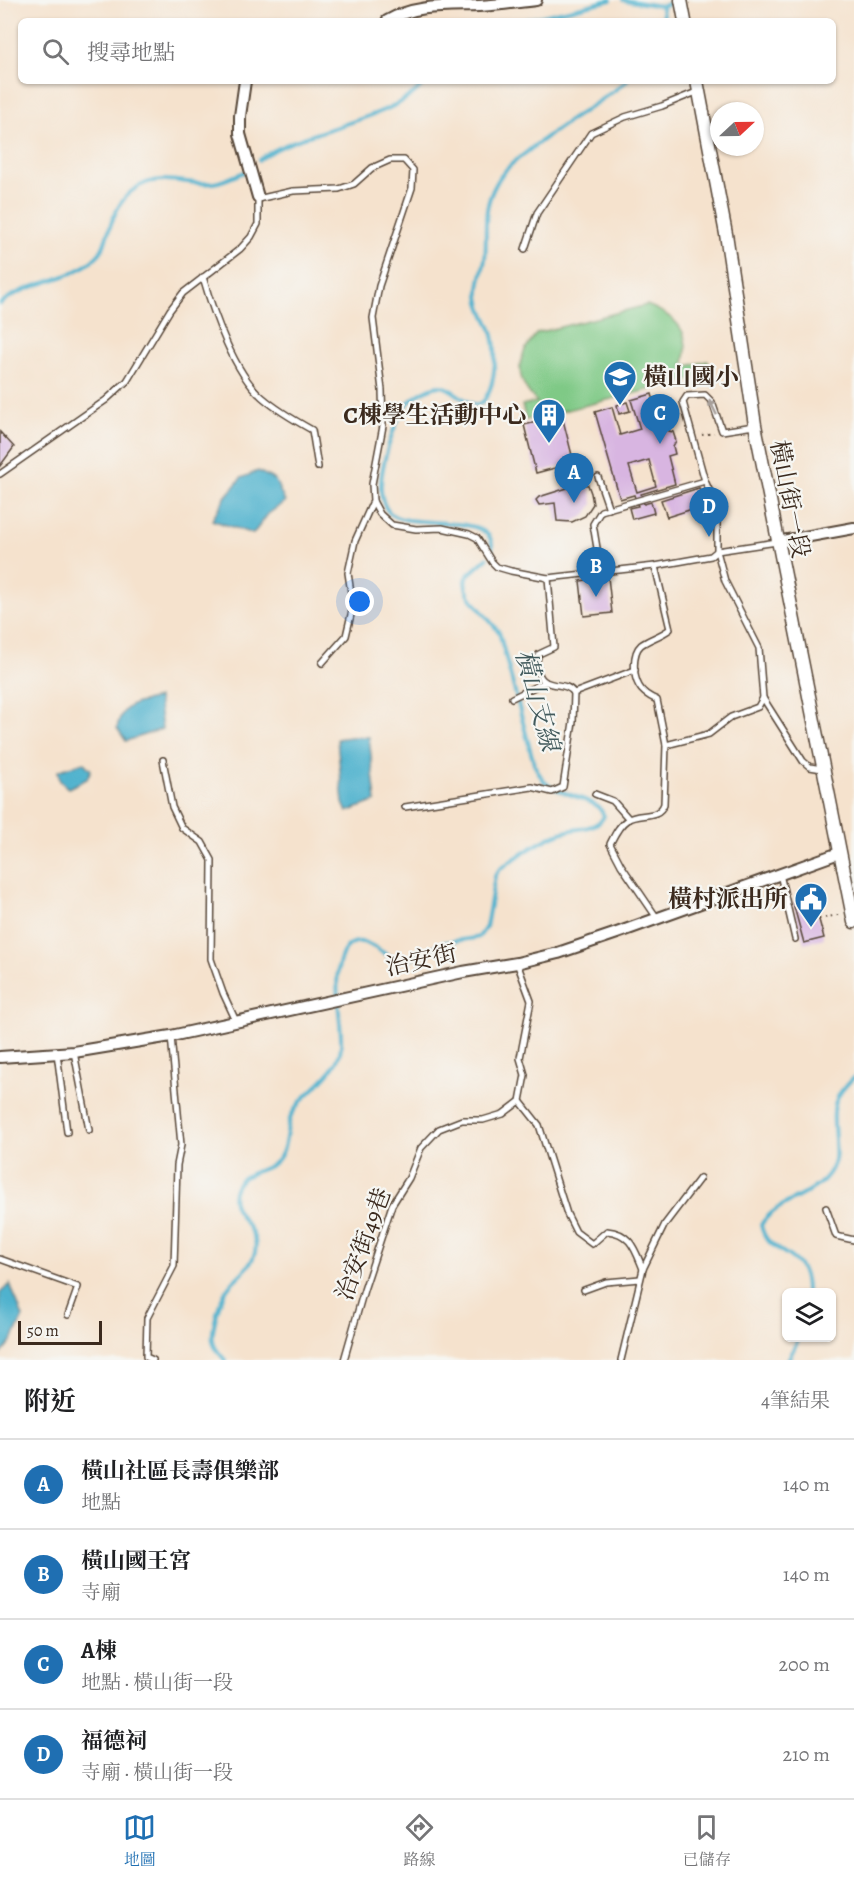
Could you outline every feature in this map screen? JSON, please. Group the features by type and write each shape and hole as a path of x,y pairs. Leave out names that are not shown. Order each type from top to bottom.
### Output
{"street":[{"path":"393,18 407,11 436,6 481,6 536,0"},
{"path":"245,84 240,134 258,197"},
{"name":"橫山街一段","path":"698,86 726,234 755,425 853,917"},
{"path":"777,542 854,528"},
{"name":"治安街","path":"0,1057 74,1052 171,1036 341,998 517,963 558,953 839,854"}],"lane":[{"path":"525,249 537,213 591,133 625,117 663,106 698,86"},
{"path":"0,474 106,400 127,381 170,310 183,293 240,249 251,237 258,224 258,197 293,190 339,189 354,184 372,168 390,160 404,160 413,170 412,188 379,286 373,318 382,390 383,426 372,484 373,501 380,514 392,525 416,529 442,528 469,534 477,538 497,567 548,578 655,566 711,556 717,551 777,542"},
{"path":"203,277 211,305 236,363 260,396 293,420 312,430 318,467"},
{"path":"755,425 722,431 712,402 705,394 687,396 683,402 705,481 717,507 717,551 725,581 759,648 763,698 803,761 810,766 822,769"},
{"path":"598,477 609,508"},
{"path":"601,572 593,524 601,511 705,481"},
{"path":"322,663 346,636 353,606 348,573 355,541 373,501"},
{"path":"655,566 670,629 639,646 634,670 639,686 650,697 657,700 666,745 664,804 662,810 657,813 624,822 610,844 621,865 657,918"},
{"path":"545,682 539,673 536,660 539,654 554,647 548,578"},
{"path":"574,693 634,670"},
{"path":"405,807 532,787 552,792 563,787 573,722 574,693 564,686 545,682 512,698"},
{"path":"666,745 709,734 731,717 758,707 763,698"},
{"path":"163,760 172,807 182,828 202,842 212,860 211,959 236,1021"},
{"path":"595,794 613,801 629,819"},
{"path":"780,874 795,939"},
{"path":"517,963 531,1001 520,1058 525,1075 520,1101 539,1125 567,1214 576,1232 592,1244 607,1231 619,1232 632,1245 643,1269"},
{"path":"153,1360 146,1357 147,1318 174,1266 177,1165 181,1145 171,1036"},
{"path":"74,1052 89,1130"},
{"path":"57,1053 67,1132"},
{"name":"治安街49巷","path":"344,1360 392,1205 409,1178 421,1148 439,1129 462,1120 483,1120 503,1114 520,1101"},
{"path":"621,1360 643,1269 665,1224 699,1178"},
{"path":"826,1208 836,1236 854,1240"},
{"path":"0,1259 78,1287 68,1315"},
{"path":"584,1290 606,1282 640,1279"}],"path":[{"path":"693,437 722,431"},
{"path":"819,919 853,917"}],"green space":[{"path":"647,305 667,315 680,327 686,344 683,367 708,361 713,374 526,420 522,405 537,402 524,385 521,377 521,360 524,351 537,333"}],"water":[{"path":"258,471 275,480 285,502 268,514 253,534 212,520 226,496 241,478"},
{"path":"158,698 162,729 126,741 117,728 122,713 143,701"},
{"path":"369,737 376,801 347,812 343,803 337,739"},
{"path":"83,762 91,770 87,779 68,788 60,781 58,771"},
{"path":"10,1284 23,1317 11,1342 0,1356 0,1293"}],"building":[{"path":"652,394 660,424 666,422 676,441 673,446 675,454 668,456 675,484 641,494 644,504 651,502 654,513 632,519 629,508 638,506 634,495 620,499 595,412 612,407 620,435 640,429 631,400","holes":["649,460 656,486 637,492 629,466"]},
{"path":"627,402 630,411 619,414 617,405"},
{"name":"C棟學生活動中心","path":"562,416 574,463 536,473 524,425"},
{"path":"0,432 14,447 0,466"},
{"path":"580,484 588,485 593,504 585,516 572,522 557,521 555,503 539,505 536,500 539,497"},
{"path":"699,488 705,505 667,517 661,500"},
{"path":"608,577 612,613 584,616 580,581"},
{"name":"橫村派出所","path":"813,898 824,938 804,943 793,903"}],"waterway":[{"path":"534,18 611,0"},
{"path":"623,0 662,6 678,1"},
{"name":"橫山支線","path":"662,6 663,18"},
{"path":"259,160 299,140 393,106 412,95 422,84"},
{"name":"橫山支線","path":"492,550 490,538 481,530 467,525 416,521 391,514 383,502 381,489 388,447 405,407 425,391 439,386 475,404 480,404 485,399 494,375 495,345 480,304 479,290 485,259 487,212 491,194 502,174 514,162 623,84"},
{"path":"0,304 23,290 63,277 87,265 102,249 120,204 138,187 163,180 214,183 244,172"},
{"name":"橫山支線","path":"225,1360 213,1341 217,1314 224,1293 251,1263 256,1248 251,1230 235,1206 233,1198 235,1188 242,1179 268,1167 278,1159 284,1148 292,1114 301,1101 324,1079 336,1062 341,1045 337,977 343,952 351,944 363,942 388,956 401,960 417,956 443,943 479,937 486,927 495,876 499,870 547,839 566,831 596,824 604,816 601,810 588,801 547,784 534,764 499,632 470,597 466,588 465,581 468,575 487,558"},
{"path":"806,1288 805,1277 800,1267 771,1243 765,1236 761,1225 768,1216 811,1190 829,1174 836,1152 835,1105 841,1092 854,1077"},
{"path":"788,1360 797,1342"}],"place":[{"name":"橫山國小","path":"620,406"},
{"name":"C棟學生活動中心","path":"549,444"},
{"name":"A棟","path":"660,444"},
{"name":"橫山社區長壽俱樂部","path":"574,503"},
{"name":"福德祠","path":"709,537"},
{"name":"橫山國王宮","path":"596,597"},
{"name":"橫村派出所","path":"811,928"}]}
